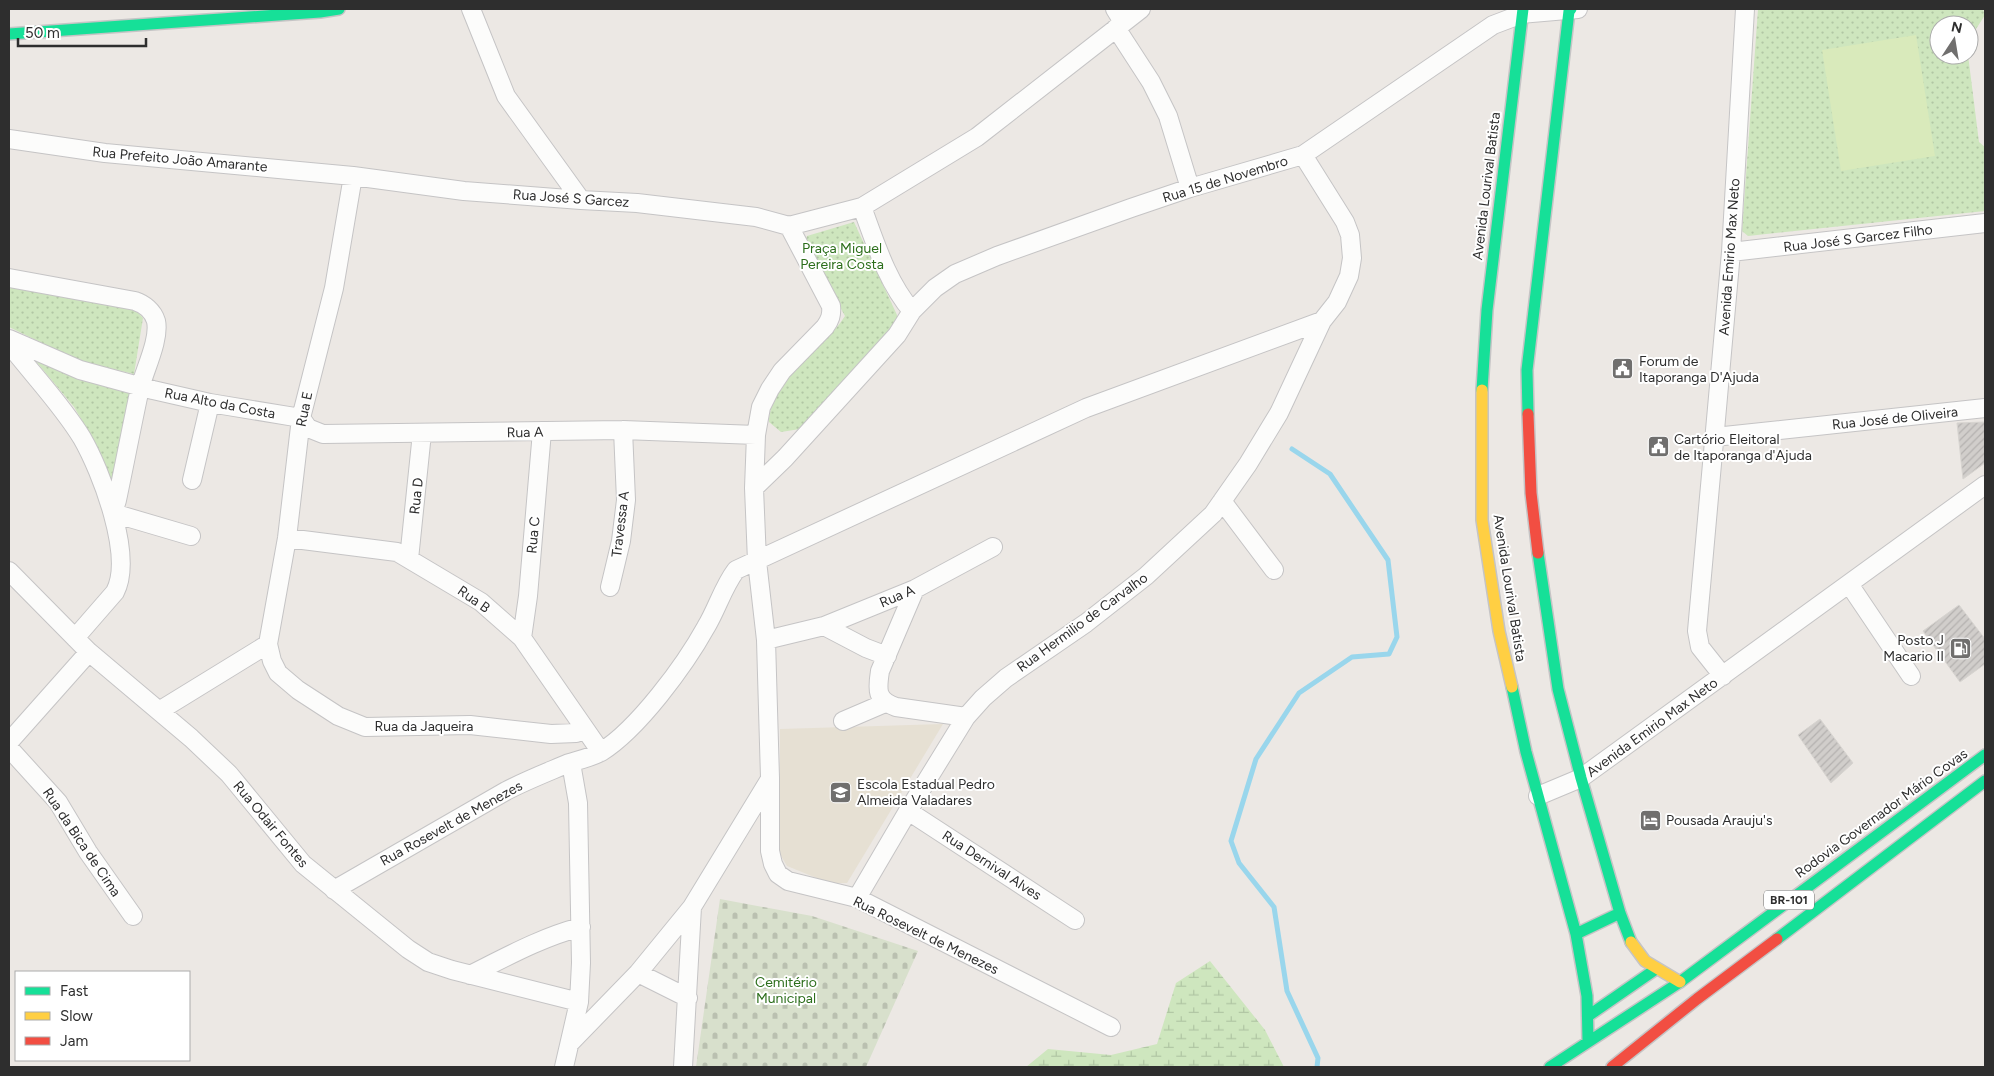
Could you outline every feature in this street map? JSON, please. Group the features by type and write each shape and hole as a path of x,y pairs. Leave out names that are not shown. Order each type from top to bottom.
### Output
{"main road":[{"path":"9,34 216,20 339,9"},
{"path":"1573,9 1527,370 1531,493 1540,575 1558,689 1581,778 1620,913 1632,944 1656,969 1680,982"},
{"name":"Avenida Lourival Batista","path":"1523,11 1487,310 1480,401 1482,520 1499,632 1526,752 1576,934 1587,996 1588,1040"},
{"name":"Rodovia Governador Mário Covas","path":"1550,1067 1588,1040 1680,982 1985,755"},
{"name":"BR-101","path":"1612,1067 1698,999 1985,781"},
{"path":"1576,934 1620,913"},
{"path":"1588,1016 1656,969"}],"street":[{"path":"471,9 506,96 580,200"},
{"path":"754,488 756,435 761,407 770,388 782,371 825,327 832,312 789,226 862,207 977,137 1118,20 1141,9"},
{"name":"Rua 15 de Novembro","path":"912,311 935,288 955,274 996,256 1190,188 1303,155 1468,41 1493,26 1523,11 1573,9"},
{"name":"Avenida Emirio Max Neto","path":"1723,676 1700,648 1697,631 1731,252 1745,9"},
{"path":"1118,20 1168,116 1190,188"},
{"name":"Rua Prefeito João Amarante","path":"9,139 105,153 353,176"},
{"name":"Rua Hermilio de Carvalho","path":"857,898 966,717 983,698 1006,678 1086,623 1146,576 1213,514 1248,464 1279,413 1322,321 1337,302 1349,276 1352,258 1350,235 1345,222 1303,155"},
{"name":"Rua José S Garcez","path":"353,176 464,190 691,209 756,217 789,226"},
{"name":"Rua E","path":"268,644 287,538 301,418 334,288 353,176"},
{"path":"754,488 785,458 897,335 912,311 901,299 886,268 862,207"},
{"name":"Rua José S Garcez Filho","path":"1731,252 1985,223"},
{"path":"9,278 143,304 156,320 156,330 141,386 113,513"},
{"path":"757,561 1086,408 1322,321"},
{"name":"Rua Alto da Costa","path":"9,339 80,370 210,403 301,418"},
{"path":"9,344 82,439 95,464 113,513 121,551 122,574 120,584 116,592 75,638"},
{"path":"192,480 210,403"},
{"name":"Rua José de Oliveira","path":"1715,437 1985,408"},
{"name":"Rua A","path":"301,418 308,428 323,434 623,430 756,435"},
{"name":"Travessa A","path":"610,587 621,541 626,500 623,430"},
{"name":"Rua C","path":"522,638 528,596 542,431"},
{"name":"Rua D","path":"409,559 422,433"},
{"name":"Avenida Emirio Max Neto","path":"1538,796 1581,778 1985,485"},
{"name":"Rua Rosevelt de Menezes","path":"754,488 757,561 766,640 770,851 772,864 778,874 788,881 857,898 1112,1027"},
{"path":"1222,501 1274,570"},
{"path":"113,513 191,536"},
{"name":"Rua B","path":"287,538 397,552 481,602 522,638 601,752"},
{"name":"Rua A","path":"766,640 824,626 915,589 993,547"},
{"name":"Rua Rosevelt de Menezes","path":"334,890 506,791 534,777 601,752 626,731 656,700 706,627 730,577 736,570 757,561"},
{"name":"Rua Odair Fontes","path":"9,571 89,652 159,711 229,774 303,864 408,950 428,962 470,975 579,1002"},
{"path":"1849,584 1911,676"},
{"path":"915,589 880,671 878,685 880,695 885,703 896,707 966,717"},
{"path":"824,626 866,648 886,656"},
{"path":"159,711 268,644"},
{"name":"Rua da Jaqueira","path":"268,644 272,661 278,673 298,690 338,716 365,727 470,725 551,734 576,733 585,729"},
{"path":"9,742 89,652"},
{"path":"843,721 885,703"},
{"name":"Rua da Bica de Cima","path":"9,748 58,802 88,852 133,916"},
{"path":"564,1067 579,1002 582,962 578,803 571,763"},
{"path":"570,1043 638,973 692,907 770,778"},
{"name":"Rua Dernival Alves","path":"908,811 1076,920"},
{"path":"683,1067 692,907"},
{"path":"470,975 529,945 581,926"},
{"path":"638,973 688,998"}],"shaded area":[{"name":"Escola Estadual Pedro Almeida Valadares","path":"943,724 847,883 829,883 787,866 780,854 780,729"}],"green space":[{"path":"1758,9 1983,9 1985,15 1979,24 1979,15 1929,15 1929,65 1969,65 1979,142 1985,147 1985,211 1748,236 1742,231"},
{"path":"1916,35 1935,156 1841,171 1822,50"},
{"name":"Praça Miguel Pereira Costa","path":"854,222 897,315 898,326 800,429 781,432 769,422 772,406 778,392 845,316 805,243 807,236"},
{"path":"9,283 132,306 143,318 134,374 79,361 9,327"},
{"path":"29,353 132,390 116,498 102,473 91,436 74,407"},
{"name":"Cemitério Municipal","path":"720,899 812,916 918,951 866,1067 696,1067"},
{"path":"1210,961 1265,1030 1284,1067 1026,1067 1048,1049 1111,1055 1157,1044 1176,983"}],"building":[{"path":"1985,422 1985,463 1963,479 1957,423"},
{"name":"Posto J Macario II","path":"1959,605 1985,639 1985,664 1960,682 1923,631"},
{"path":"1820,719 1853,763 1831,783 1798,735"}],"waterway":[{"path":"1292,449 1330,474 1388,560 1397,637 1389,654 1352,657 1299,693 1256,759 1231,841 1239,863 1274,907 1287,991 1318,1058 1317,1067"}],"traffic: fast":[{"path":"9,34 320,12 339,9"},
{"path":"1482,390 1487,310 1523,9"},
{"path":"1528,414 1527,370 1569,11 1571,9"},
{"path":"1538,553 1558,689 1581,778 1620,913 1631,942"},
{"path":"1512,687 1526,752 1576,934 1587,996 1588,1040"},
{"path":"1550,1067 1680,982 1985,755"},
{"path":"1777,939 1985,781"},
{"path":"1576,934 1620,913"},
{"path":"1588,1016 1656,969"}],"traffic: slow":[{"path":"1482,390 1482,520 1499,631 1512,687"},
{"path":"1631,942 1645,961 1680,982"}],"traffic: jam":[{"path":"1528,414 1531,493 1538,553"},
{"path":"1612,1067 1697,999 1777,939"}],"place":[{"name":"Forum de Itaporanga D'Ajuda","path":"1623,369"},
{"name":"Cartório Eleitoral de Itaporanga d'Ajuda","path":"1658,447"},
{"name":"Posto J Macario II","path":"1960,648"},
{"name":"Escola Estadual Pedro Almeida Valadares","path":"841,792"},
{"name":"Pousada Arauju's","path":"1650,820"}]}
